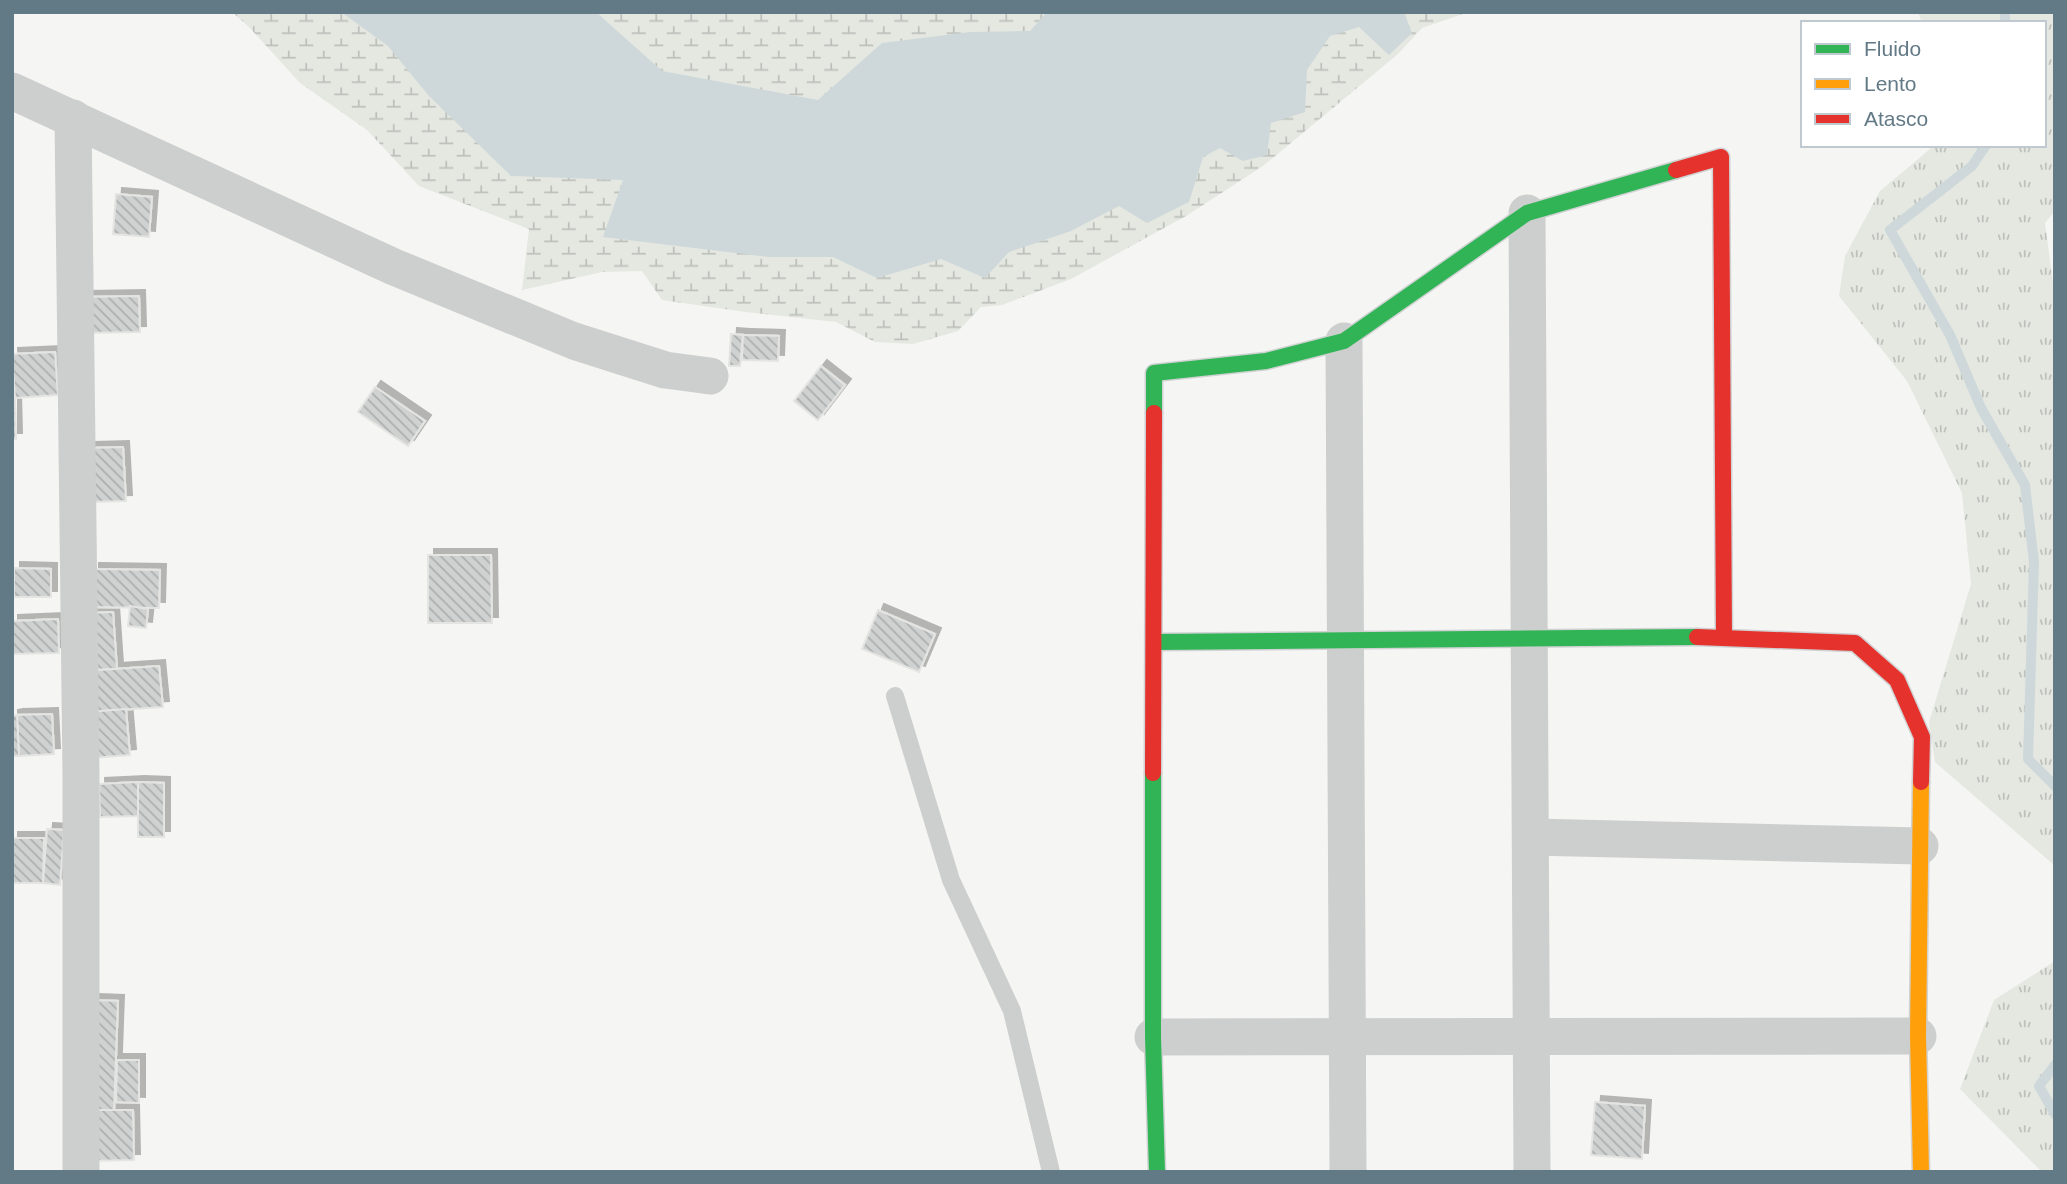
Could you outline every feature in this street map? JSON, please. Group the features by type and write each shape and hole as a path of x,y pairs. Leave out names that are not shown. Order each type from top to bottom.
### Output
{"street":[{"path":"12,91 394,267 574,341 665,370 710,376"},
{"path":"73,118 81,774 81,1172"},
{"path":"1157,1172 1153,1037 1154,373 1266,361 1344,341 1527,213 1721,157 1724,637"},
{"path":"1527,213 1532,1172"},
{"path":"1344,341 1348,1172"},
{"path":"1154,642 1724,637 1855,643 1897,680 1922,737 1918,1036 1921,1172"},
{"path":"1531,837 1920,846"},
{"path":"1153,1037 1918,1036"}],"lane":[{"path":"895,696 951,880 1012,1011 1051,1172"}],"green space":[{"path":"232,12 1469,12 1422,28 1398,54 1263,166 1186,216 1071,279 1002,305 981,307 958,331 913,344 875,342 836,322 662,300 642,271 602,272 522,290 529,229 419,186 367,130 300,83"},
{"path":"1918,12 2055,12 2055,211 2045,223 2055,298 2055,866 1935,762 1929,722 1971,584 1962,493 1907,381 1839,296 1845,256 1880,191 1930,147 2046,147 2046,21 1921,21"},
{"path":"2055,961 2055,1172 2042,1172 1960,1089 1994,1000"}],"shaded area":[{"path":"341,12 596,12 662,71 818,100 882,43 970,32 1030,31 1047,12 1404,12 1412,33 1389,55 1359,27 1330,36 1307,70 1305,112 1271,123 1267,155 1243,161 1220,148 1203,157 1189,202 1147,223 1119,206 1071,231 1009,252 985,278 941,259 877,278 833,257 769,257 603,237 623,180 511,176 429,96 388,46"}],"building":[{"path":"116,194 152,197 149,237 113,234"},
{"path":"139,296 140,332 83,333 82,297"},
{"path":"731,334 743,335 740,366 729,366"},
{"path":"743,335 779,336 778,361 742,360"},
{"path":"55,352 58,395 15,398 12,354"},
{"path":"821,366 845,385 818,420 794,401"},
{"path":"375,387 425,421 408,446 358,412"},
{"path":"15,398 16,439 12,439 12,399"},
{"path":"123,447 126,501 92,502 89,448"},
{"path":"428,555 491,555 492,623 428,623"},
{"path":"14,568 51,569 51,597 14,597"},
{"path":"93,569 160,570 159,608 93,607"},
{"path":"130,606 148,609 146,628 128,626"},
{"path":"878,610 935,634 919,672 862,649"},
{"path":"113,612 117,669 91,670 87,613"},
{"path":"58,619 59,653 12,654 12,621"},
{"path":"159,666 163,707 88,712 85,671"},
{"path":"126,709 130,755 92,758 88,712"},
{"path":"52,714 54,754 19,756 17,715"},
{"path":"17,715 19,756 12,756 12,716"},
{"path":"138,782 139,816 100,817 99,784"},
{"path":"138,782 164,783 164,837 138,837"},
{"path":"47,829 64,830 60,885 43,883"},
{"path":"12,838 44,838 43,883 12,883"},
{"path":"92,1000 118,1001 114,1112 88,1110"},
{"path":"117,1060 139,1060 139,1103 116,1102"},
{"path":"1595,1102 1645,1106 1642,1159 1591,1155"},
{"path":"88,1110 133,1110 134,1160 89,1161"}],"waterway":[{"path":"2005,12 2005,21"},
{"path":"1985,147 1972,166 1890,230 1950,335 1981,408 2025,485 2034,562 2028,759 2055,786"},
{"path":"2055,1065 2039,1086 2055,1114"}],"traffic: fast":[{"path":"1154,413 1154,373 1266,361 1344,341 1527,213 1676,170"},
{"path":"1154,642 1697,637"},
{"path":"1153,773 1153,1037 1157,1172"}],"traffic: slow":[{"path":"1921,782 1918,1036 1921,1172"}],"traffic: jam":[{"path":"1676,170 1721,157 1724,637"},
{"path":"1153,773 1154,413"},
{"path":"1697,637 1855,643 1897,680 1922,737 1921,782"}]}
